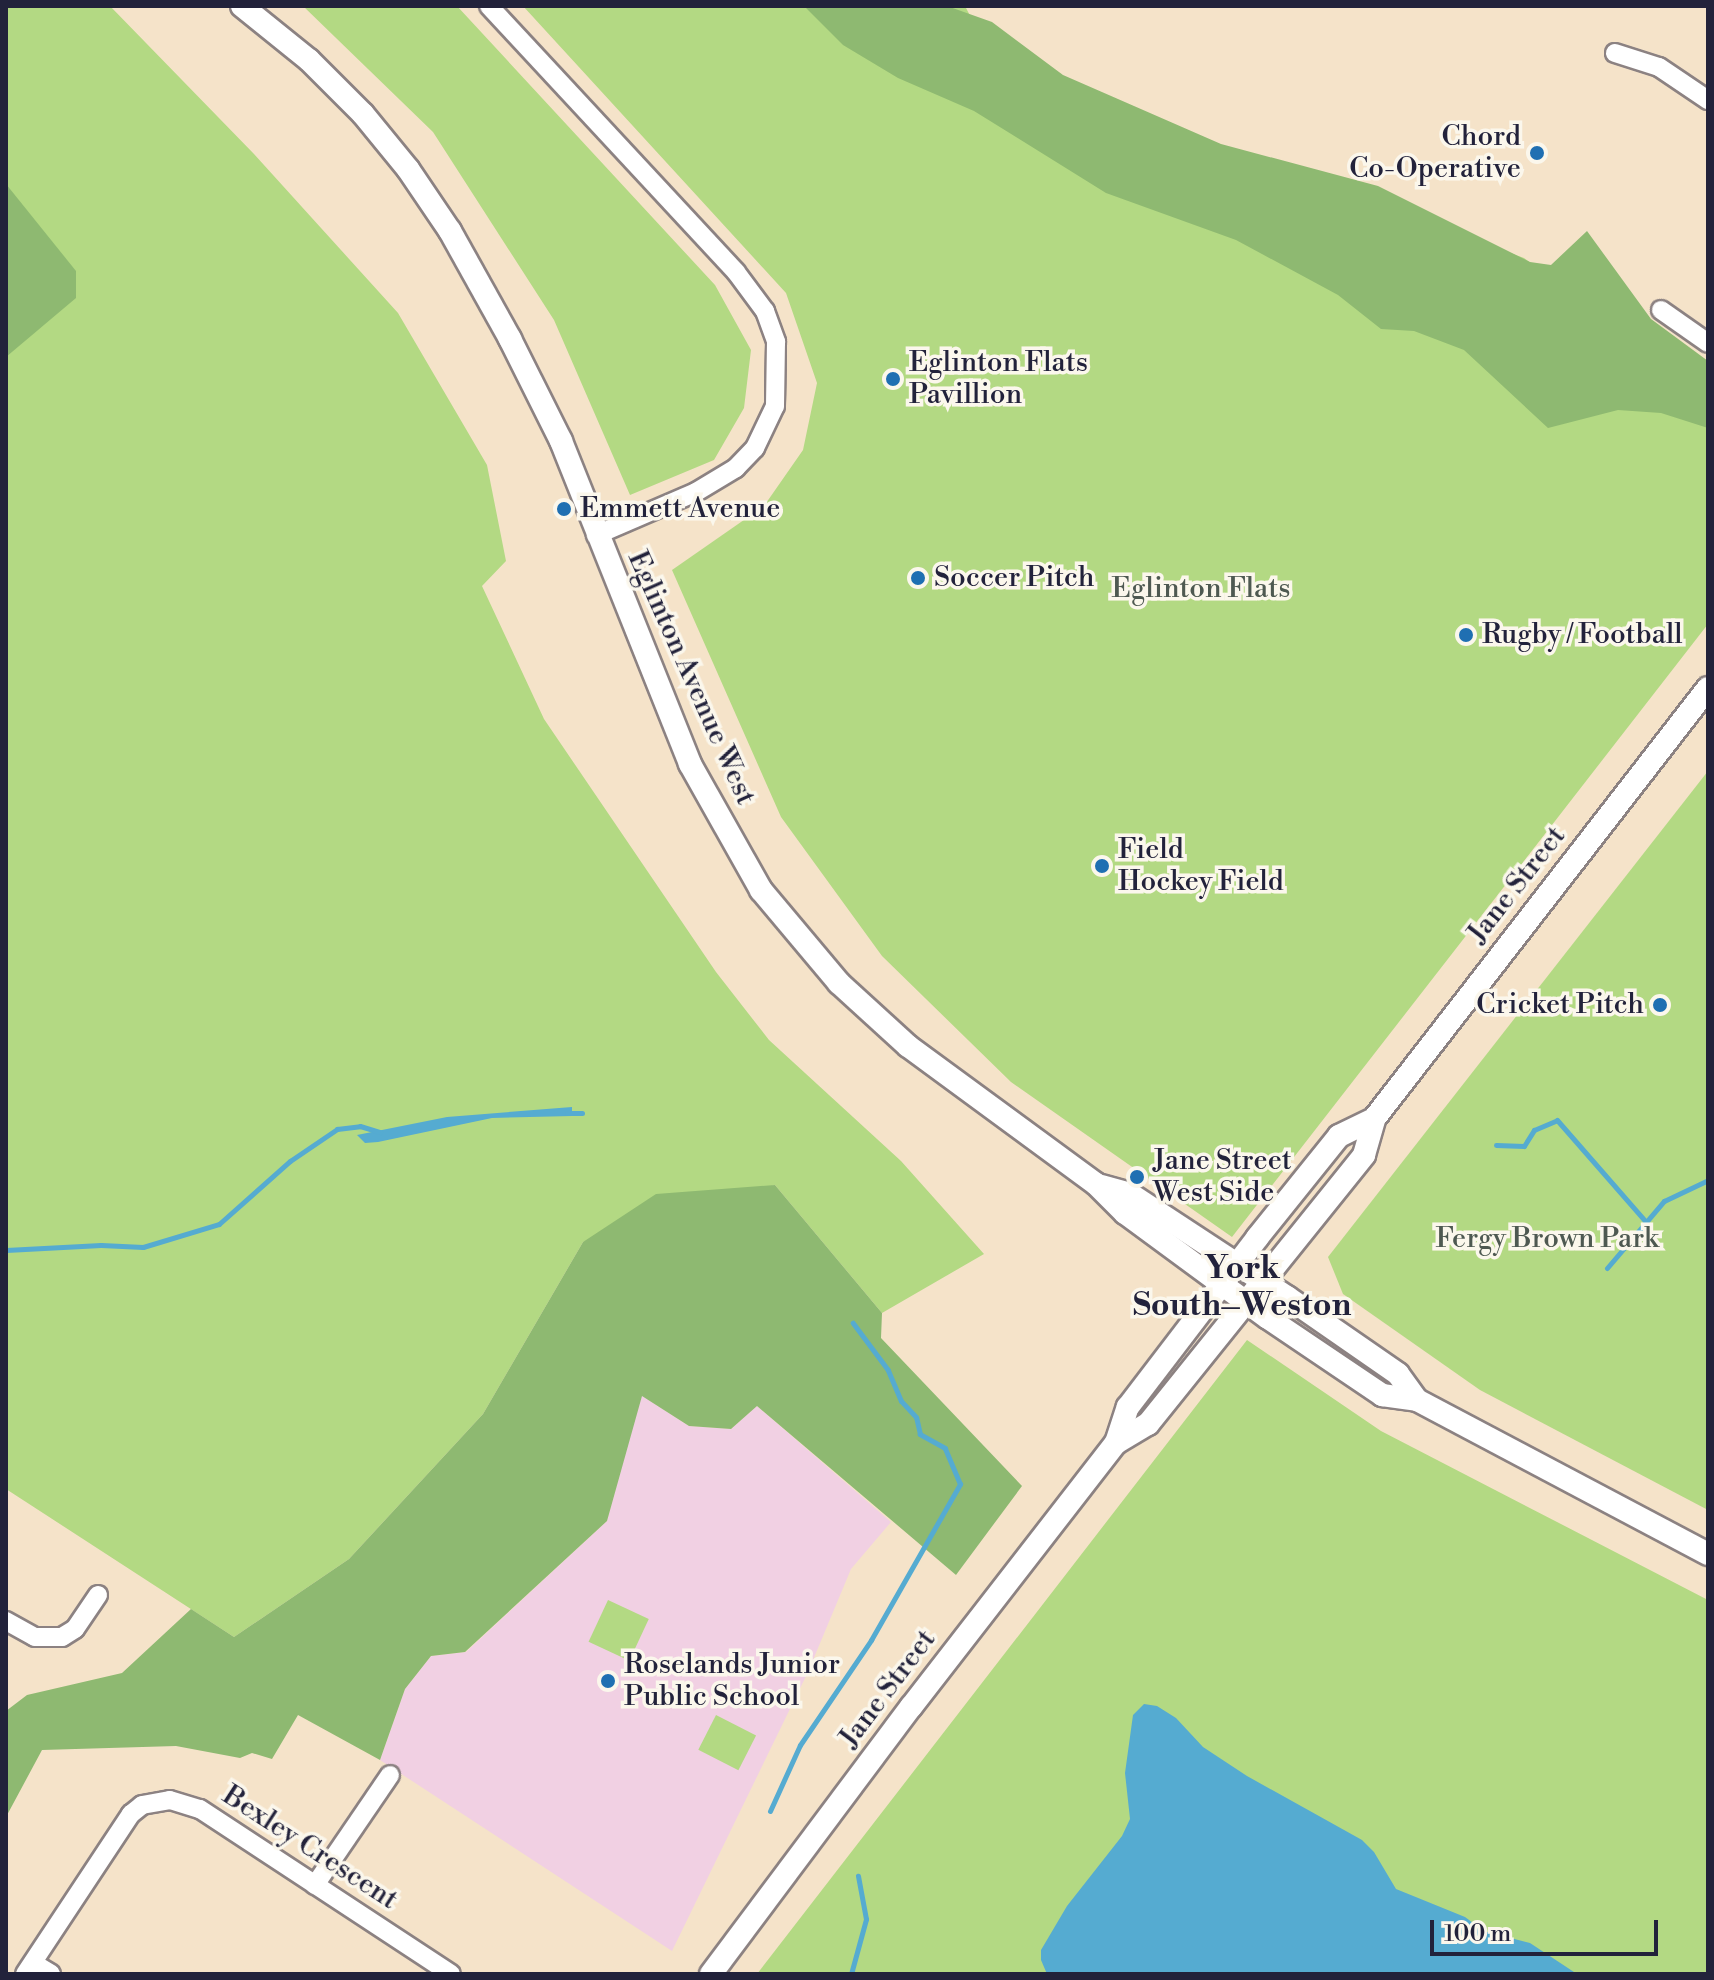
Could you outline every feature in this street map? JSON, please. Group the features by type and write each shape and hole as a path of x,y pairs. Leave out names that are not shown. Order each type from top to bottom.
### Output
{"main road":[{"name":"Eglinton Avenue West","path":"242,6 309,60 363,114 408,169 450,231 555,428 690,764 761,890 795,935 839,983 908,1046 1096,1184 1125,1213 1382,1395 1417,1400 1708,1554"},
{"name":"Jane Street","path":"1116,1443 1148,1424 1364,1155 1374,1119 1708,688"},
{"name":"Jane Street","path":"711,1974 911,1707 1116,1443 1128,1407 1237,1264 1339,1136 1374,1119"},
{"name":"Eglinton Avenue West","path":"1096,1184 1130,1194 1237,1264 1398,1374 1417,1400"}],"street":[{"path":"489,6 737,272 765,311 776,342 775,406 755,448 736,468 696,492 596,535"},
{"path":"1615,53 1659,67 1708,100"},
{"path":"1661,310 1708,343"},
{"path":"6,1621 35,1637 62,1637 75,1629 98,1595"},
{"path":"315,1885 390,1775"},
{"name":"Bexley Crescent","path":"29,1968 131,1814 154,1802 180,1802 200,1809 451,1974"},
{"path":"29,1968 51,1974"}],"shaded area":[{"name":"Roselands Junior Public School","path":"641,1395 689,1426 731,1429 757,1406 891,1522 851,1569 808,1672 672,1951 380,1760 405,1689 431,1656 466,1652 607,1521"}],"green space":[{"path":"6,6 110,6 254,154 398,313 487,465 506,561 482,586 544,719 716,972 769,1040 901,1161 984,1254 882,1313 775,1185 583,1242 483,1414 349,1559 234,1637 6,1489"},
{"path":"303,6 457,6 715,285 751,350 744,408 714,460 630,495 554,320 433,132"},
{"name":"Eglinton Flats","path":"523,6 965,6 994,62 1524,258 1708,392 1708,624 1232,1237 1011,1082 882,956 781,817 672,570 764,506 803,450 817,383 786,293"},
{"path":"804,6 947,6 992,22 1063,75 1221,144 1378,186 1530,262 1551,265 1587,231 1651,319 1708,361 1708,428 1661,413 1618,410 1548,428 1464,350 1414,331 1381,329 1338,295 1236,240 1106,193 974,111 898,78 843,45"},
{"path":"6,184 76,271 76,298 6,357"},
{"name":"Fergy Brown Park","path":"1708,771 1708,1510 1480,1390 1343,1294 1328,1257"},
{"path":"775,1185 882,1313 881,1338 1022,1486 956,1575 757,1406 731,1429 689,1426 642,1396 607,1521 465,1652 431,1656 405,1689 380,1760 298,1715 272,1759 252,1753 240,1758 176,1746 42,1750 6,1817 6,1711 27,1695 122,1673 191,1609 234,1637 349,1559 483,1414 583,1242 656,1194"},
{"path":"1247,1340 1381,1431 1708,1600 1708,1974 757,1974"},
{"path":"608,1600 649,1619 629,1661 589,1642"},
{"path":"716,1715 756,1735 738,1770 698,1750"}],"water":[{"path":"572,1107 572,1116 492,1118 378,1142 365,1143 357,1135 447,1117"},
{"path":"1144,1704 1157,1706 1176,1718 1203,1747 1247,1776 1362,1840 1374,1852 1396,1889 1465,1917 1484,1931 1530,1943 1577,1974 1047,1974 1041,1960 1041,1950 1067,1906 1122,1836 1130,1819 1125,1773 1133,1715"}],"waterway":[{"path":"567,1113 582,1113"},
{"path":"1496,1145 1524,1146 1534,1130 1557,1120 1646,1222"},
{"path":"6,1250 101,1245 143,1247 219,1224 290,1161 337,1129 360,1126 380,1132"},
{"path":"1607,1268 1664,1201 1708,1180"},
{"path":"770,1811 800,1745 871,1640 960,1484 945,1448 920,1434 916,1417 901,1401 888,1370 853,1323"},
{"path":"851,1974 866,1919 858,1876"}],"place":[{"name":"Chord Co-Operative","path":"1537,153"},
{"name":"Eglinton Flats Pavillion","path":"893,379"},
{"name":"Emmett Avenue","path":"564,509"},
{"name":"Soccer Pitch","path":"918,578"},
{"name":"Rugby / Football","path":"1466,635"},
{"name":"Field Hockey Field","path":"1102,866"},
{"name":"Cricket Pitch","path":"1660,1005"},
{"name":"Jane Street West Side","path":"1137,1177"},
{"name":"Roselands Junior Public School","path":"608,1681"}],"district":[{"name":"York South–Weston","path":"1242,1288"}]}
